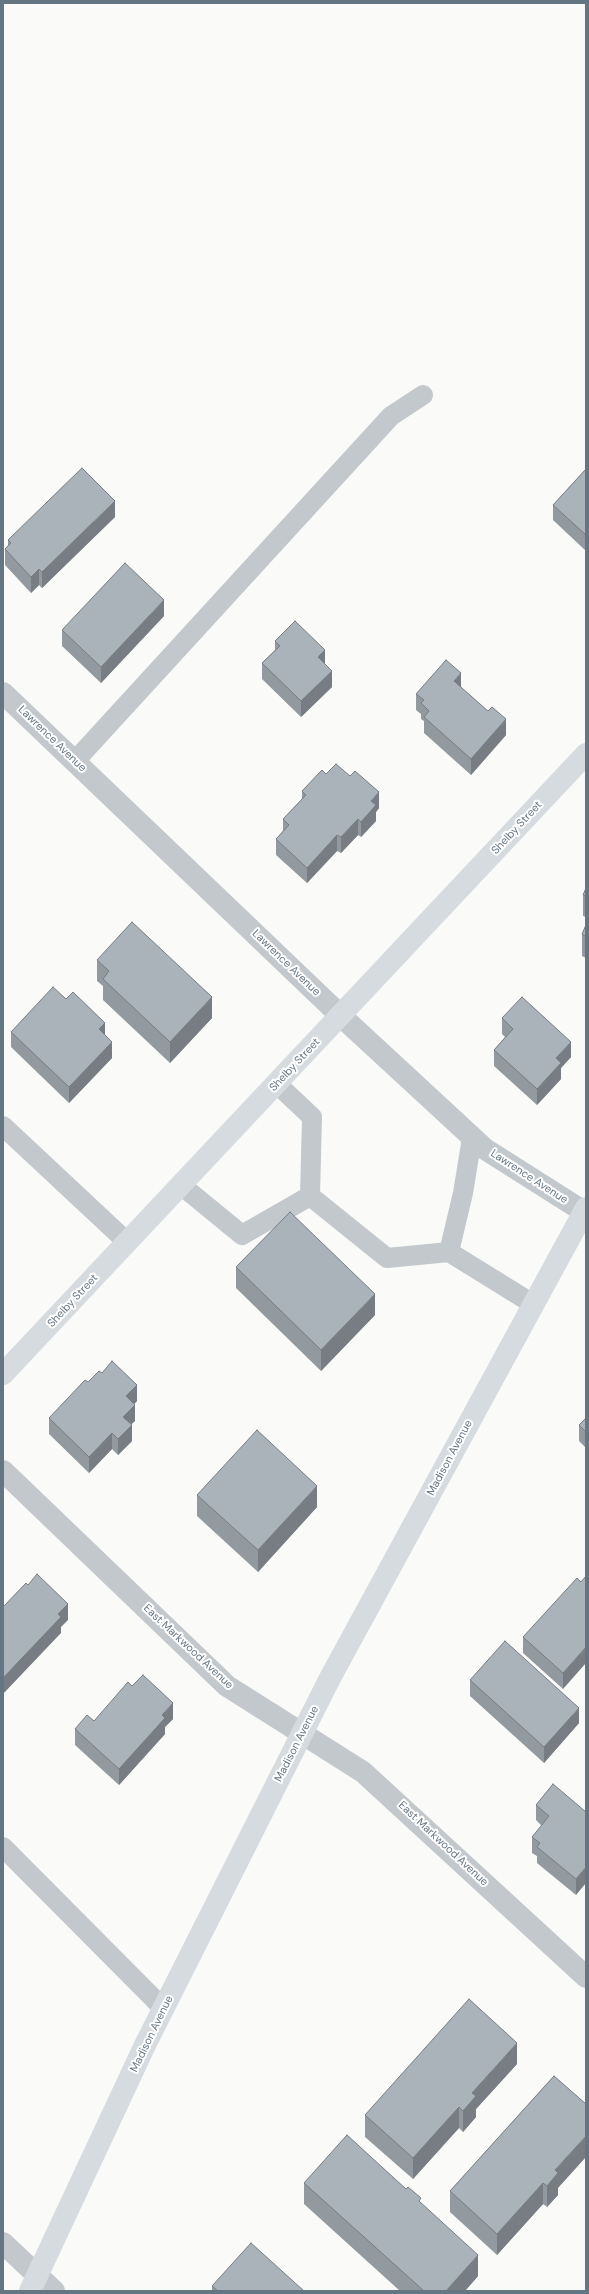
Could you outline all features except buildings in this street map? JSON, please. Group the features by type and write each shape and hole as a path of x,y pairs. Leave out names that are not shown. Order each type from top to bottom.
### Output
{"main road":[{"name":"Shelby Street","path":"3,1374 586,754"},
{"name":"Madison Avenue","path":"33,2283 164,2009 303,1733 533,1304 585,1211"}],"street":[{"name":"Lawrence Avenue","path":"3,693 341,1016 472,1138 485,1149 585,1211"},
{"name":"East Markwood Avenue","path":"3,1471 227,1686 363,1772 586,1976"},
{"path":"3,2243 33,2283 54,2291"}],"lane":[{"path":"75,761 391,416 423,395"},
{"path":"277,1084 312,1117 310,1196"},
{"path":"3,1126 127,1242"},
{"path":"449,1252 463,1193 472,1138"},
{"path":"181,1185 242,1236 310,1196"},
{"path":"310,1196 388,1258 449,1252 533,1304"},
{"path":"3,1847 164,2009"}]}
